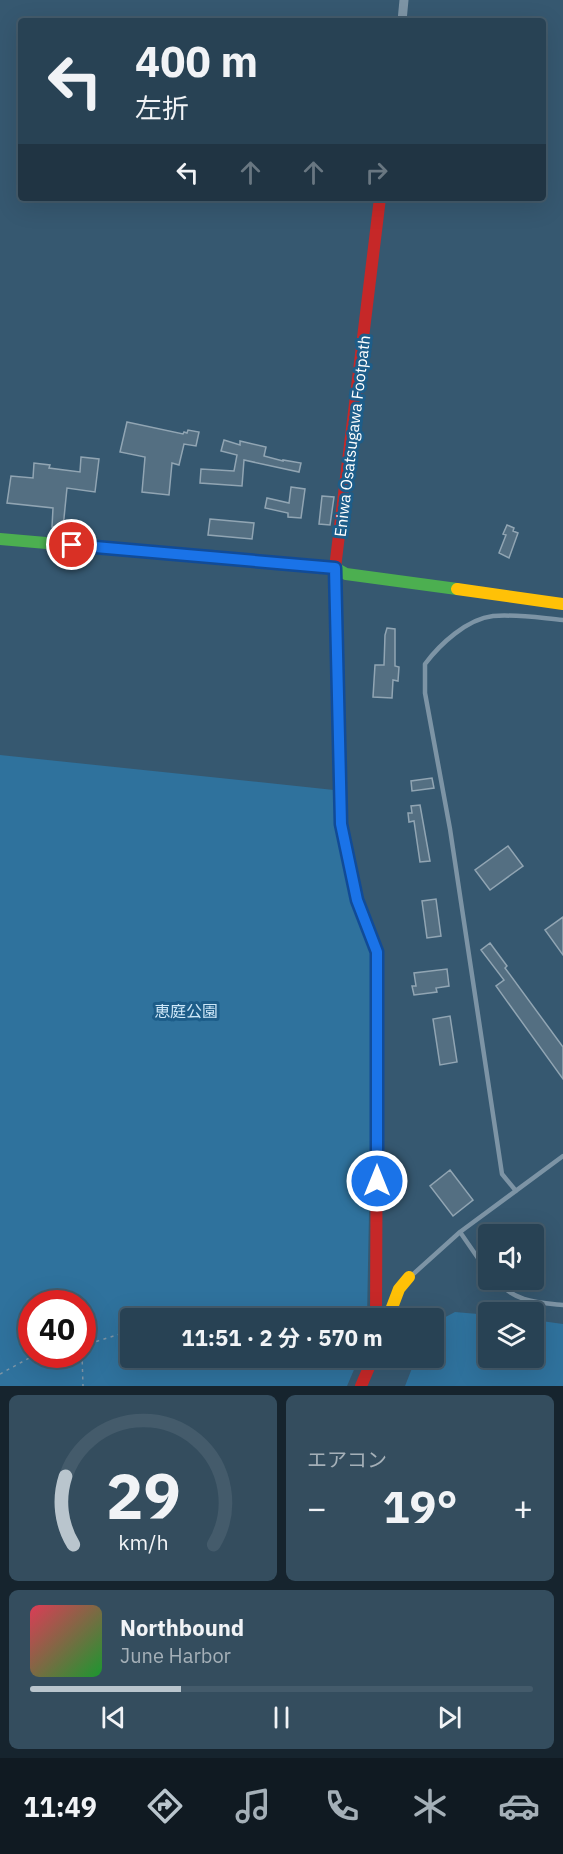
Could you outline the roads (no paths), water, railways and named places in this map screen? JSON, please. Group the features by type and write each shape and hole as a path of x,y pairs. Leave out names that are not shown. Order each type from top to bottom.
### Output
{"street":[{"path":"402,18 404,0"},
{"path":"376,1308 377,952 357,900 341,824 335,568 380,201"},
{"path":"0,539 335,568 346,574 563,604"},
{"path":"392,1308 399,1289 409,1277"},
{"path":"360,1386 368,1368"}],"lane":[{"path":"516,1191 502,1174 450,829 425,693 425,664 449,638 490,616 563,620"},
{"path":"409,1277 460,1233 563,1156"},
{"path":"460,1233 478,1258"},
{"path":"505,1290 528,1302 563,1305"}],"park label":[{"name":"恵庭公園","path":"186,1011"}]}
